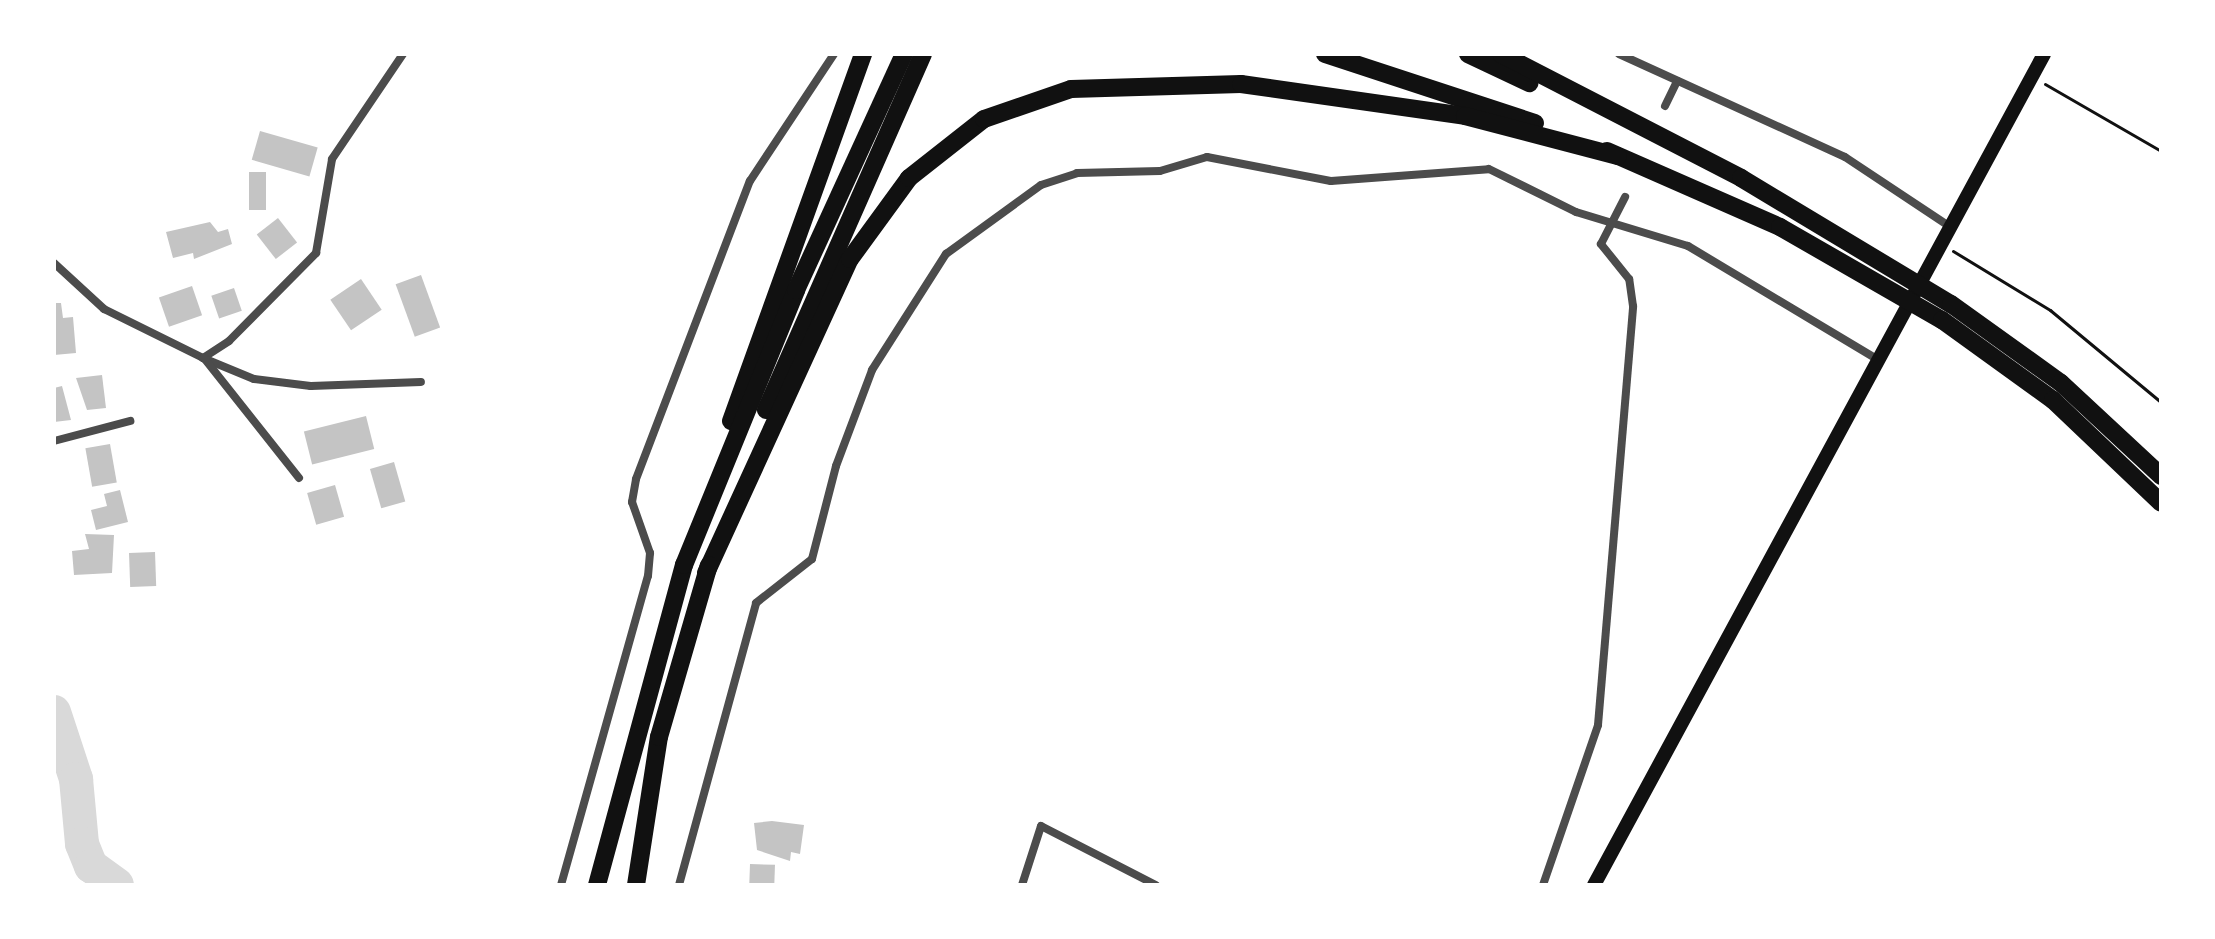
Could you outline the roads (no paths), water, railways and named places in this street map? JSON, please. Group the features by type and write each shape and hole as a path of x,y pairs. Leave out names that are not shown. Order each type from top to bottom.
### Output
{"highway":[{"path":"597,885 631,747 684,565 777,279 863,54"},
{"path":"684,565 796,290 904,54"},
{"path":"636,885 659,737 706,573 816,291 923,54"},
{"path":"1468,54 1792,208"},
{"path":"1501,54 1792,208 1876,258 2053,400 2161,503"},
{"path":"1329,55 1618,156 1947,312 2061,383 2161,476"},
{"path":"706,573 850,259 909,178 984,119 1071,89 1241,84 1465,116 1618,156"}],"main road":[{"path":"1594,885 2044,54"}],"street":[{"path":"203,358 316,253 332,159 403,54"},
{"path":"561,885 648,576 650,553 632,502 636,479 750,181 834,54"},
{"path":"1619,54 1845,157 1949,226"},
{"path":"1665,106 1677,81"},
{"path":"679,885 756,603 812,559 853,415 922,282 1003,207 1077,173 1160,171 1230,157 1331,181 1489,169 1611,224 1709,257 1877,359"},
{"path":"1543,885 1598,725 1633,306 1629,279 1601,244 1625,197"},
{"path":"54,263 104,309 203,358 254,379 311,386 421,382"},
{"path":"203,358 299,478"},
{"path":"54,441 130,421"},
{"path":"1022,885 1041,826 1156,885"}],"waterway":[{"path":"54,712 76,779 82,844 91,866 117,885"}]}
